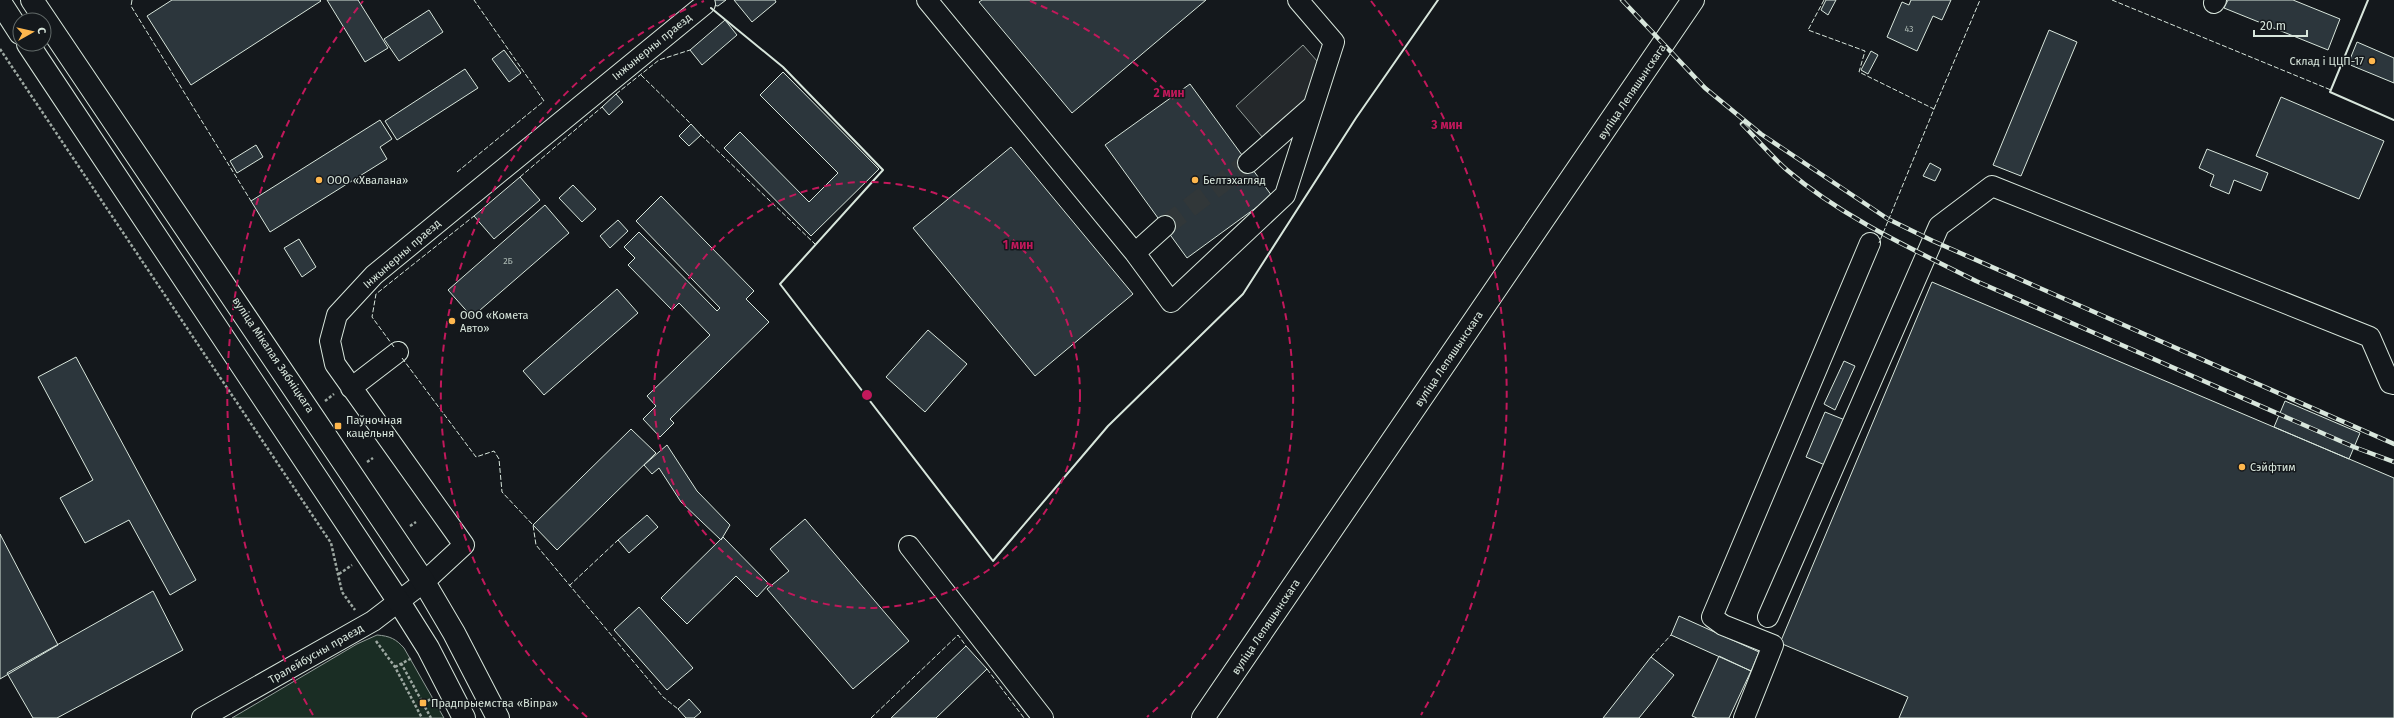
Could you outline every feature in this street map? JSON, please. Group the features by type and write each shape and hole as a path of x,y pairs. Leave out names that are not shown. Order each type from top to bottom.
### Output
{"main road":[{"name":"вуліца Мікалая Зябніцкага","path":"32,0 424,582 454,633 498,718"},
{"name":"вуліца Лепяшынскага","path":"1203,718 1693,0"},
{"path":"0,2 12,21"},
{"path":"33,52 399,602 428,648 464,718"}],"street":[{"path":"927,0 1135,253 1171,302 1286,195 1334,42 1298,0"},
{"name":"Інжынерны праезд","path":"424,582 464,545 335,364 330,341 337,315 374,275 706,4"},
{"path":"1248,163 1313,106"},
{"path":"1768,617 1939,226 1992,186 2370,337 2390,383 2394,384"},
{"path":"1135,253 1165,226"},
{"path":"1744,718 1773,645 1723,624 1712,617 1870,243"},
{"path":"351,388 398,352"},
{"path":"909,546 1043,718"},
{"name":"Тралейбусны праезд","path":"202,718 369,623 424,582"}],"path":[{"path":"0,49 331,544 342,592 358,615"},
{"path":"338,574 355,563"},
{"path":"372,634 395,667 422,718"},
{"path":"395,667 412,658"},
{"path":"401,663 431,718"}],"green space":[{"path":"377,635 392,638 404,648 444,718 232,718 357,644"}],"shaded area":[{"path":"1303,45 1325,70 1313,106 1269,145 1236,106"}],"building":[{"path":"172,0 321,1 191,85 147,16"},
{"path":"327,0 358,0 388,48 365,62"},
{"path":"704,0 726,0 718,6 705,4"},
{"path":"734,0 775,0 776,2 752,22"},
{"path":"982,0 1206,0 1072,113 979,2"},
{"path":"1826,0 1836,0 1828,15 1821,10"},
{"path":"1911,0 1951,0 1942,20 1933,16 1917,51 1887,37 1902,2 1909,5"},
{"path":"2228,0 2293,0 2340,19 2328,50 2224,8"},
{"path":"429,10 443,32 399,61 384,39"},
{"path":"725,20 737,35 702,65 690,50"},
{"path":"2049,30 2077,42 2021,176 1993,165"},
{"name":"Склад і ЦЦП-17","path":"2357,42 2394,58 2394,83 2348,64"},
{"path":"504,50 521,73 509,82 492,59"},
{"path":"1871,51 1878,55 1868,74 1861,70"},
{"path":"465,69 478,88 397,140 385,121"},
{"path":"783,72 879,169 811,236 724,148 740,132 809,202 838,173 760,95"},
{"name":"Белтэхагляд","path":"1190,84 1272,196 1187,258 1105,145"},
{"path":"616,94 623,102 609,115 602,107"},
{"path":"2281,97 2384,141 2359,199 2256,156"},
{"name":"ООО «Хвалана»","path":"380,120 392,139 380,147 387,159 270,232 251,201"},
{"path":"691,124 701,135 689,146 679,136"},
{"path":"256,145 263,157 237,173 230,161"},
{"path":"1011,147 1133,294 1035,376 913,228"},
{"path":"2207,149 2268,173 2261,191 2234,180 2229,194 2210,186 2214,175 2199,168"},
{"path":"1930,163 1941,169 1935,181 1923,176"},
{"path":"520,177 540,200 494,239 474,216"},
{"path":"573,185 596,209 582,222 559,198"},
{"path":"661,196 754,291 746,299 769,322 670,419 674,423 660,437 643,419 656,406 647,396 710,335 679,303 672,310 628,265 635,258 624,247 639,232 717,311 720,308 636,221"},
{"path":"545,205 569,233 472,317 448,290"},
{"path":"618,220 628,231 610,248 600,236"},
{"path":"299,239 316,267 302,277 284,248"},
{"path":"1932,282 2394,478 2394,718 1899,718 1908,697 1780,643"},
{"path":"617,289 638,313 544,395 523,371"},
{"path":"928,330 967,364 925,412 886,377"},
{"path":"76,357 196,580 170,595 129,520 85,543 60,498 93,480 38,377"},
{"path":"1844,361 1855,366 1835,410 1824,404"},
{"path":"2285,401 2360,433 2349,459 2274,427"},
{"path":"1825,412 1845,420 1825,465 1806,457"},
{"path":"631,429 656,453 557,550 533,525"},
{"path":"667,445 697,491 730,525 721,540 681,502 659,468 652,474 644,465"},
{"path":"647,515 658,527 629,553 618,540"},
{"path":"805,519 909,641 853,689 767,589 789,571 770,549"},
{"path":"0,534 58,645 0,679"},
{"path":"723,537 769,584 757,597 736,576 687,624 661,598"},
{"path":"153,591 183,650 57,718 33,718 7,673"},
{"path":"639,607 693,668 667,690 614,630"},
{"path":"1679,616 1759,652 1751,671 1671,635"},
{"path":"966,646 987,669 936,718 891,718"},
{"path":"1719,656 1751,671 1729,718 1697,718 1692,716"},
{"path":"1651,657 1674,675 1639,718 1603,718"},
{"path":"689,699 701,712 694,718 686,718 678,709"}],"tunnel":[{"path":"1165,226 1248,163"}],"railway":[{"path":"1622,0 1705,88 1761,134 1888,219 1933,241 2394,444"},
{"path":"1742,124 1781,165 1808,187 1854,217 1903,244 1976,281 2354,447 2394,462"}],"fence":[{"path":"132,0 131,6 251,201"},
{"path":"457,172 544,101 474,0"},
{"path":"1824,0 1808,30 1865,51 1859,72 1934,109 1879,243"},
{"path":"1934,109 1980,0"},
{"path":"2112,0 2331,90"},
{"path":"616,94 659,60 690,50"},
{"path":"641,75 691,124"},
{"path":"520,177 602,107"},
{"path":"701,135 815,244"},
{"path":"394,347 372,317 376,294 474,216"},
{"path":"402,358 476,457 494,451 499,459 502,492 533,525 536,545 663,697 678,709"},
{"path":"569,586 618,540"},
{"path":"871,718 958,635 966,646"},
{"path":"1651,657 1671,635"},
{"path":"987,669 1024,718"}],"wall":[{"path":"711,8 783,67 883,170 780,284 993,561 1108,426 1243,294 1356,118 1438,0"},
{"path":"2368,0 2330,92 2394,120"}],"place":[{"name":"Склад і ЦЦП-17","path":"2372,61"},
{"name":"ООО «Хвалана»","path":"319,180"},
{"name":"Белтэхагляд","path":"1195,180"},
{"name":"ООО «Комета Авто»","path":"452,321"},
{"name":"Паўночная кацельня","path":"338,426"},
{"name":"Сэйфтим","path":"2242,467"},
{"name":"Прадпрыемства «Віпра»","path":"423,703"}]}
